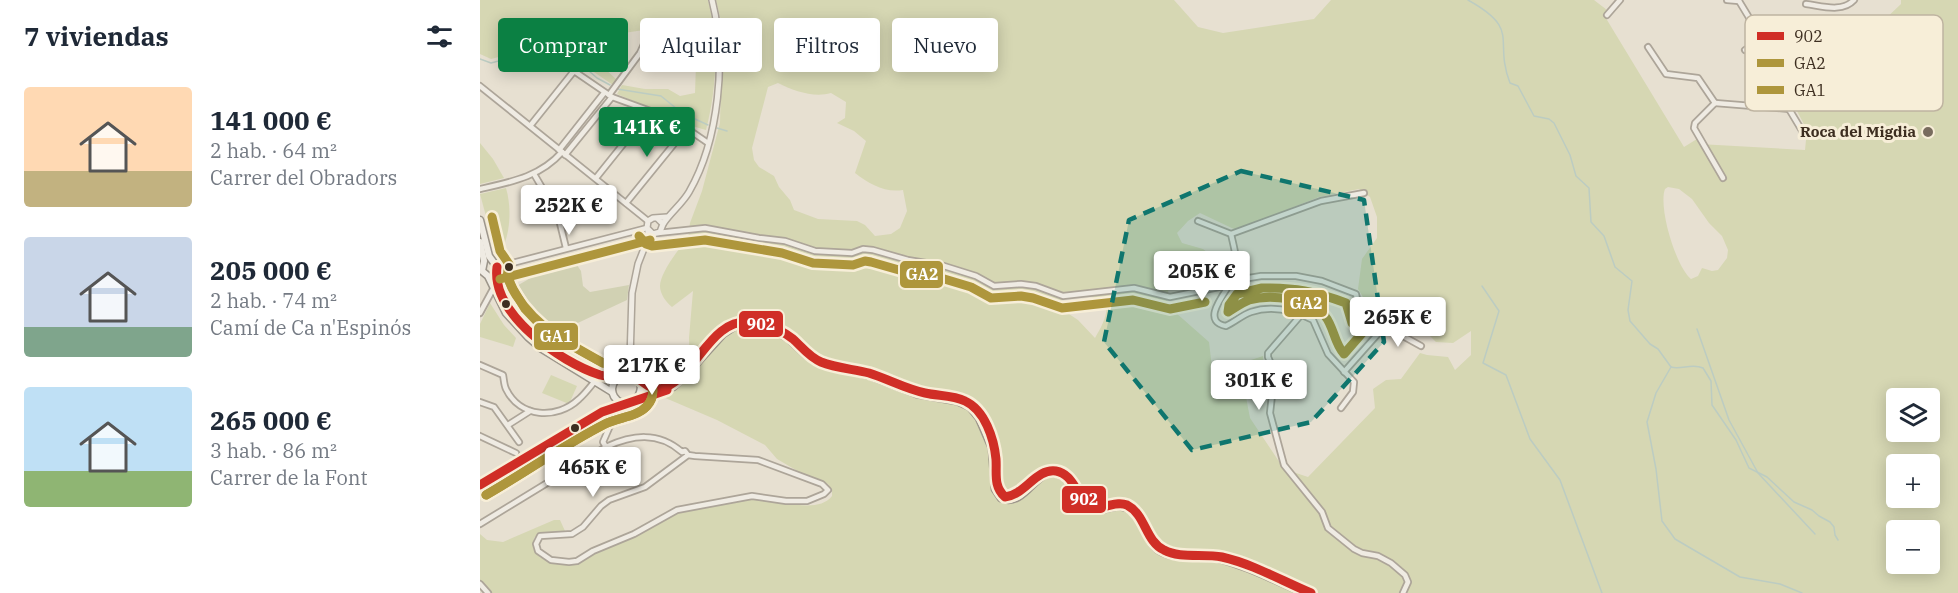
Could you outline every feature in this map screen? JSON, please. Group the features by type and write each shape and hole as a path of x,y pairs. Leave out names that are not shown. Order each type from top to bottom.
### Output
{"main road":[{"path":"480,220 494,264 491,275 493,288 506,313 542,349 595,380 618,401 626,404"},
{"path":"480,242 482,269"},
{"path":"482,269 494,264"},
{"path":"482,269 491,275 511,310 538,339 593,372 605,376 629,374 650,387 659,389 671,384 722,332 735,323 751,322 768,326 790,337 818,360 872,374 916,391 952,397 971,405 981,416 992,441 996,457 997,487 1005,496 1011,497 1018,494 1044,472 1059,472 1069,478 1090,505 1098,507 1119,503 1132,508 1139,514 1156,544 1166,552 1203,553 1227,558 1311,593"},
{"path":"606,411 657,394 678,382 730,329 743,325 766,329 788,338 819,363 871,376 917,394 957,401 970,407 979,418 994,453 995,489 1001,498 1011,501 1044,475 1058,474 1067,480 1082,500 1092,508 1119,505 1131,510 1159,551 1171,555 1200,555 1220,559 1305,593"},
{"path":"606,411 613,394 613,383 620,376"},
{"path":"633,402 640,394 637,380"},
{"path":"606,411 613,419 618,407"}],"street":[{"path":"494,264 651,229 662,230 667,217 690,190 708,143 713,122 719,71 719,46 712,0"},
{"path":"1607,15 1620,0"},
{"path":"1727,0 1739,0 1748,15"},
{"path":"1806,4 1842,8 1854,0"},
{"path":"1648,47 1668,75 1695,77 1700,80 1715,103"},
{"path":"480,189 534,174 549,165 608,95 640,52"},
{"path":"530,126 574,71 608,95 667,117 708,143"},
{"path":"480,86 626,203 651,229 670,231 705,228 785,241 815,251 843,253 863,249 873,250 908,260 944,266 976,276 994,286 1021,284 1036,286 1063,296 1134,288 1170,297 1229,285 1243,279 1261,276 1296,276 1322,281 1356,294 1362,316 1421,346"},
{"path":"1723,178 1694,128 1695,123 1715,103 1745,105"},
{"path":"1790,111 1804,134"},
{"path":"596,178 649,112"},
{"path":"626,203 687,128"},
{"path":"534,174 558,214 566,249"},
{"path":"1198,220 1231,234 1322,201 1364,193"},
{"path":"637,380 630,359 632,293 638,264 653,218 667,217"},
{"path":"657,218 670,231"},
{"path":"1231,234 1236,268 1234,278 1215,311 1215,317 1223,326 1255,311 1286,310 1310,318 1316,323 1328,354 1353,380 1354,388 1351,396 1341,408"},
{"path":"480,314 493,288"},
{"path":"1301,315 1272,346 1268,357 1279,382 1278,388 1272,395 1270,413 1284,465 1322,512 1328,528 1354,549 1382,558 1405,575 1407,585 1402,593"},
{"path":"1344,372 1384,327"},
{"path":"620,376 630,359"},
{"path":"480,365 503,375 506,390 519,406 543,414 555,413 566,408 578,400 595,380"},
{"path":"480,402 492,405 519,442"},
{"path":"508,424 530,411"},
{"path":"480,485 606,411"},
{"path":"606,447 603,442 613,419"},
{"path":"480,436 516,453"},
{"path":"480,524 606,447 621,440 641,436 660,440 684,455 758,460 822,484 828,490 821,496 807,501 786,501 752,496 678,510 577,561 551,560 538,551 536,544 540,536 572,534 583,527 609,500 645,487 684,455"},
{"path":"480,584 488,593"}],"highlighted area":[{"path":"1241,171 1364,200 1384,342 1311,422 1192,450 1104,342 1129,220"}],"green space":[{"path":"480,0 708,0 712,16 712,18 640,18 640,31 628,32 628,18 498,18 498,57 491,59 480,54"},
{"path":"716,0 1174,0 1198,27 1223,33 1314,19 1331,0 1594,0 1607,10 1604,15 1684,147 1697,139 1699,144 1805,150 1807,130 1797,111 1943,111 1943,15 1889,15 1901,4 1901,0 1958,0 1958,593 491,593 480,581 480,534 487,540 503,542 554,520 560,520 565,531 539,533 534,538 533,548 544,560 561,563 582,559 604,550 667,518 691,509 753,498 816,505 832,496 832,490 828,484 801,473 777,459 765,445 717,420 663,397 678,387 690,365 689,338 693,291 672,307 664,298 660,286 670,262 688,240 690,223 702,191 720,123 723,72 762,72 762,18 720,18","holes":["778,83 791,89 818,95 831,93 846,102 845,118 837,123 854,131 866,141 855,173 878,187 896,191 903,190 907,211 900,228 891,234 875,236 865,225 857,221 818,219 794,210 774,176 759,167 754,160 752,148 768,87","1668,187 1679,189 1692,199 1709,223 1722,236 1728,250 1727,258 1718,270 1702,268 1698,276 1691,279 1685,272 1674,250 1666,222 1663,198 1665,189","1359,189 1370,197 1377,217 1377,238 1362,259 1358,289 1363,297 1365,309 1371,317 1397,329 1410,323 1422,328 1436,342 1453,343 1471,331 1471,355 1455,370 1448,357 1420,353 1401,379 1386,380 1373,389 1375,408 1308,477 1284,469 1250,418 1245,392 1245,376 1264,368 1263,356 1230,367 1212,368 1209,342 1167,305 1169,282 1187,274 1210,269 1212,256 1203,249 1182,243 1177,233 1188,221 1200,213 1236,230 1319,197","1071,296 1105,299 1106,314 1095,338 1078,320 1063,310 1064,307 1058,302"]},
{"path":"594,72 608,72 617,80 613,85"},
{"path":"696,72 715,72 706,130 692,126 667,111 650,108 617,94 622,85 645,89 668,89 680,96 695,93"},
{"path":"480,143 493,159 504,178 480,184"},
{"path":"506,188 509,205 508,233 497,257 480,194"},
{"path":"570,255 581,271 583,286 590,292 629,285 627,300 552,335 523,304 515,287"},
{"path":"490,303 504,325 516,338 513,347 480,337 480,324"},
{"path":"551,375 577,386 569,404 542,393"}],"waterway":[{"path":"1468,0 1485,10 1501,28 1510,83 1518,86 1534,116 1549,119 1554,123 1570,155 1576,176 1589,188 1591,222 1604,236 1615,267 1632,281 1628,310 1630,321 1650,344 1658,349 1671,367 1703,368 1711,381 1712,405 1736,440 1749,468 1767,477 1794,502 1830,522 1838,540"},
{"path":"480,59 491,63 521,55 563,57 573,59 610,85"},
{"path":"617,89 661,96 682,113 708,125"},
{"path":"717,128 727,131"},
{"path":"1482,286 1499,311 1483,363 1506,375 1530,439 1560,480 1602,593"},
{"path":"1697,329 1729,420 1758,473 1815,534"},
{"path":"1671,367 1656,393 1647,422 1656,469 1662,521 1675,539 1740,577 1780,584 1802,593"}],"transit line":[{"name":"GA1","path":"486,495 590,432 643,410 650,401 653,390 644,369 630,363 603,363 545,330 525,309 507,277 509,264 500,251 492,217"},
{"name":"GA2","path":"639,236 646,244 652,246 705,240 782,253 813,263 853,265 865,261 871,262 906,272 941,278 971,287 991,298 1021,296 1062,308 1133,300 1170,309 1205,302"},
{"name":"GA2","path":"500,279 650,240"},
{"name":"902","path":"497,267 498,285 505,302 516,318 548,348 584,369 604,376 631,375 655,389 664,388 676,381 714,337 725,329 737,323 751,322 768,326 789,336 809,355 821,362 869,373 918,391 956,398 972,405 983,418 991,434 996,459 997,484 1005,497 1019,492 1036,477 1049,471 1056,471 1067,476 1082,497 1091,505 1100,507 1122,504 1133,509 1153,541 1170,553 1215,556 1234,560 1311,593"},
{"name":"GA2","path":"486,495 590,432 643,410 650,401 653,390 650,379 644,369 639,366 630,363 603,363 566,342 544,326 524,307 516,295 510,283 509,269"},
{"name":"GA2","path":"1262,288 1305,291 1346,303 1352,323 1364,331 1344,354 1325,316 1319,310 1301,301 1257,298 1246,301 1228,312 1229,305 1237,294 1262,288"},
{"name":"902","path":"480,485 602,412 667,390"}],"place":[{"name":"Roca del Migdia","path":"1928,132"}]}
